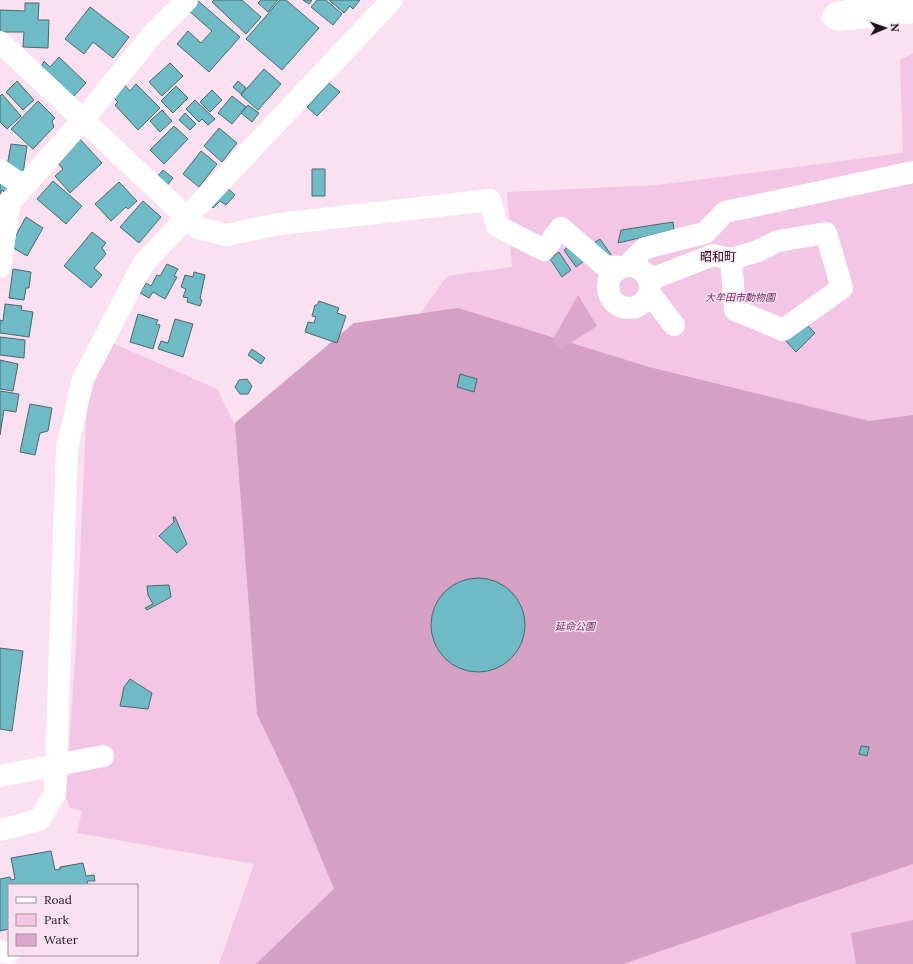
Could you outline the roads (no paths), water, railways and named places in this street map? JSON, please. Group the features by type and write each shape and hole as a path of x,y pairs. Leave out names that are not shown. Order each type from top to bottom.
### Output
{"street":[{"path":"1,259 10,202 83,120 152,35 187,0"},
{"path":"0,830 39,820 55,794 67,448 84,378 144,264 392,0"},
{"path":"913,0 836,12 833,17 840,20 913,12"},
{"path":"0,42 198,228 226,235 279,224 490,200 497,226 544,250 561,228 605,266 641,269 650,287 674,325"},
{"path":"0,170 23,186"},
{"path":"731,259 735,310 783,330 842,288 826,233 778,241 758,251 731,259 713,255 650,287 646,300 635,308 621,308 611,298 608,285 614,272 625,267 645,248 705,233 725,212 913,172"},
{"path":"0,776 103,756"}],"water":[{"path":"578,295 597,326 561,349 552,341"},
{"path":"913,920 913,964 856,964 851,933"}],"district":[{"name":"昭和町","path":"718,257"}],"park label":[{"name":"大牟田市動物園","path":"740,297"},
{"name":"延命公園","path":"575,626"}]}
